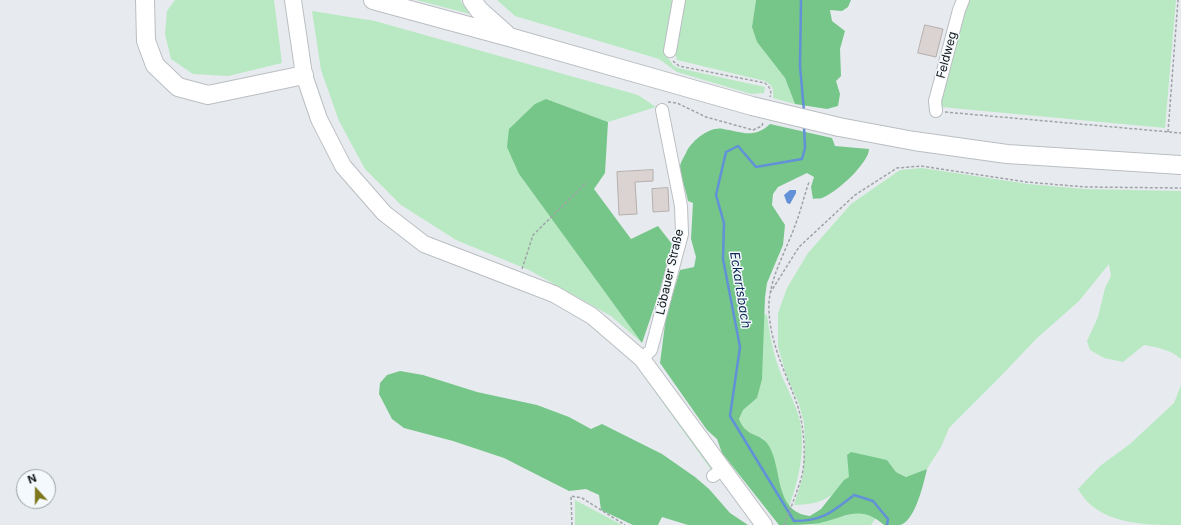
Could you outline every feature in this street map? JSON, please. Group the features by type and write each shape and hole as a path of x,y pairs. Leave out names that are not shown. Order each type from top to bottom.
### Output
{"highway":[{"path":"373,0 510,37 752,106 839,128 914,141 1007,154 1181,165"},
{"path":"472,0 479,10 510,37"},
{"path":"148,4 146,40 155,65 178,87 208,95 304,75"}],"main road":[{"path":"293,3 304,75 319,119 343,166 384,213 424,244 554,294 592,316 644,363 718,472 764,525"}],"street":[{"path":"670,51 679,0"},
{"name":"Feldweg","path":"936,111 935,101 963,0"},
{"name":"Löbauer Straße","path":"644,363 651,350 682,234 681,206 662,110"}],"path":[{"path":"1168,132 1178,0"},
{"path":"670,51 674,62 679,66 765,82 769,86"},
{"path":"662,110 667,102 671,101 706,117 752,130 762,126 764,122"},
{"path":"936,111 1181,133"},
{"path":"770,293 800,247 855,195 897,168 921,166 1026,182 1086,188 1181,188"},
{"path":"518,281 533,235 587,182"},
{"path":"784,525 801,478 804,452 798,405 778,358 772,338 769,311 770,293 771,285 796,223 808,182"},
{"path":"572,525 571,496 582,498 625,525"}],"green space":[{"path":"175,0 274,0 282,63 228,76 193,74 171,59 165,34 167,11"},
{"path":"416,0 460,0 470,14"},
{"path":"497,0 674,0 665,53 673,65 678,68 765,87 764,93 751,94 677,72 659,59 515,16"},
{"path":"682,0 756,0 752,27 757,42 785,78 795,104 773,98 772,88 770,84 765,81 677,60 674,48"},
{"path":"756,0 851,0 848,7 842,11 830,10 832,21 845,31 840,49 841,76 836,81 840,94 838,106 827,109 795,104 785,78 757,42 752,27"},
{"path":"966,0 1176,0 1165,128 941,107 939,102"},
{"path":"312,11 375,21 638,95 656,107 608,122 546,99 519,174 642,343 611,316 529,270 456,240 401,205 365,169 339,121 321,70"},
{"path":"546,99 608,122 605,173 594,189 631,239 658,226 672,244 660,290 642,343 519,174 507,147 509,129 535,104"},
{"path":"770,124 832,138 835,146 869,149 868,155 864,162 851,177 822,198 813,199 811,187 814,177 807,173 778,187 773,194 772,205 785,225 783,245 767,283 765,297 762,379 757,398 743,410 739,419 746,430 762,438 769,446 785,498 790,507 798,513 810,516 821,509 844,480 849,477 847,455 851,452 887,460 896,472 906,477 927,469 918,501 910,517 900,525 884,525 868,515 853,514 820,523 805,525 779,525 722,453 717,439 707,430 660,363 666,317 680,270 694,267 696,257 691,239 693,203 688,201 680,167 681,162 688,148 696,139 707,132 723,129 742,133 753,133 759,132"},
{"path":"922,168 1028,184 1084,189 1181,191 1181,359 1169,351 1144,345 1123,362 1104,358 1090,350 1087,341 1098,317 1105,288 1111,276 1109,264 1079,301 1036,339 949,428 941,447 927,469 907,477 896,472 887,460 847,455 850,477 844,481 832,495 817,502 794,505 803,476 805,446 804,423 799,404 787,377 778,347 778,313 787,288 808,253 851,204 900,170"},
{"path":"764,314 767,315 777,363 797,410 801,426 802,447 800,467 789,507 783,496 774,460 763,438 748,432 739,419 743,410 757,398"},
{"path":"637,367 640,368 714,468 712,471"},
{"path":"400,371 423,375 477,392 537,405 569,417 591,429 602,424 662,454 695,477 709,489 730,513 748,525 688,525 662,517 658,525 633,525 601,510 599,495 586,489 569,491 504,458 453,441 404,428 392,419 379,394 380,383 387,375"},
{"path":"1181,385 1181,525 1137,523 1110,516 1097,510 1087,501 1078,489 1100,466 1130,444 1174,403"},
{"path":"575,500 622,525 575,525"},
{"path":"856,513 866,514 876,518 871,525 810,525"}],"water":[{"path":"790,190 796,190 796,193 790,204 787,203 784,195"}],"building":[{"path":"925,25 943,29 936,57 918,53"},
{"path":"653,170 653,181 635,182 637,214 619,215 617,172"},
{"path":"668,188 669,211 653,212 652,189"}],"waterway":[{"name":"Eckartsbach","path":"801,0 800,66 804,111"},
{"name":"Eckartsbach","path":"804,126 805,148 802,159 756,167 738,146 726,152 716,195 724,223 723,259 740,347 730,416 794,521 804,521 827,514 854,495 873,501 888,519 887,525"}]}
